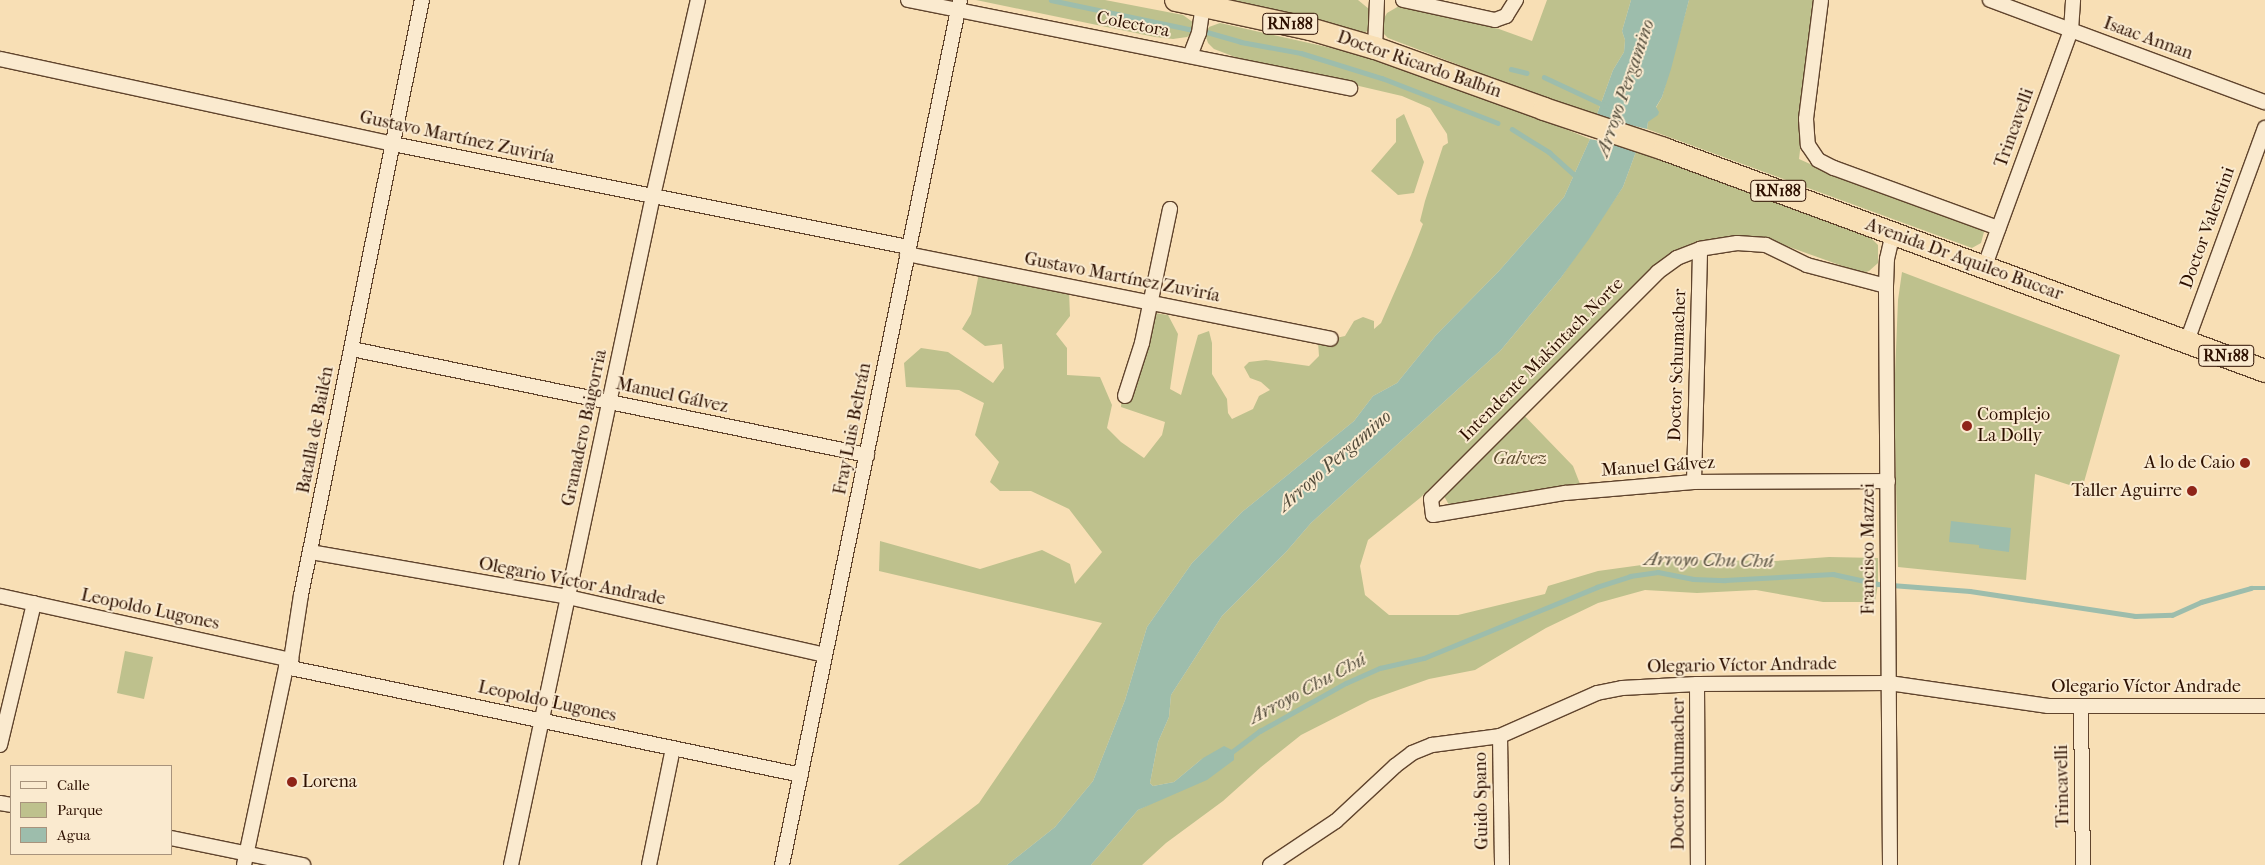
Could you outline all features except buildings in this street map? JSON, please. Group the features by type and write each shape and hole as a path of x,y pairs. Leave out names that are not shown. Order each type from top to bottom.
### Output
{"highway":[{"name":"Doctor Ricardo Balbín","path":"1176,0 1310,29 1375,48 1544,109 1664,149"},
{"name":"Avenida Dr Aquileo Buccar","path":"1664,149 2265,371"}],"street":[{"name":"Batalla de Bailén","path":"245,859 288,664 422,0"},
{"name":"Granadero Baigorria","path":"511,865 653,196 698,0"},
{"name":"Colectora","path":"908,0 959,5 1190,56 1350,88"},
{"path":"1375,48 1377,0"},
{"path":"1404,0 1495,20 1506,16 1516,0"},
{"path":"1821,0 1806,119 1808,145 1818,160 1834,168 1998,228"},
{"name":"Isaac Annan","path":"1990,0 2265,102"},
{"name":"Trincavelli","path":"1984,268 2071,30 2073,0"},
{"name":"Fray Luis Beltrán","path":"782,865 959,5"},
{"path":"1190,56 1199,33 1203,6"},
{"name":"Gustavo Martínez Zuviría","path":"0,59 393,144 653,196 1150,303 1331,339"},
{"name":"Doctor Valentini","path":"2187,341 2265,128"},
{"path":"1125,396 1142,343 1170,209"},
{"name":"Francisco Mazzei","path":"1890,865 1886,286 1887,259 1893,234"},
{"name":"Intendente Makintach Norte","path":"1433,516 1431,499 1442,485 1658,272 1678,258 1700,250 1737,243 1766,245 1807,264 1886,286"},
{"name":"Doctor Schumacher","path":"1694,482 1700,250"},
{"name":"Manuel Gálvez","path":"352,349 867,455"},
{"name":"Manuel Gálvez","path":"1433,516 1565,493 1694,482 1888,481"},
{"name":"Olegario Víctor Andrade","path":"311,552 568,597 825,655"},
{"name":"Leopoldo Lugones","path":"0,596 288,664 801,775"},
{"path":"0,744 34,603"},
{"name":"Olegario Víctor Andrade","path":"1270,865 1336,821 1395,766 1412,753 1432,745 1500,736 1597,693 1622,688 1697,684 1888,683 2048,706 2265,706"},
{"name":"Doctor Schumacher","path":"1697,684 1698,865"},
{"name":"Trincavelli","path":"2080,707 2083,865"},
{"name":"Guido Spano","path":"1500,736 1502,865"},
{"path":"649,865 673,748"},
{"path":"172,838 245,859 302,865"}],"green space":[{"path":"976,0 1105,0 1183,15 1194,23 1196,31 1187,37 1173,39 1155,37"},
{"path":"1234,0 1358,0 1369,9 1370,30 1363,33"},
{"path":"1547,0 1631,0 1622,31 1625,40 1624,52 1613,70 1596,117 1388,38 1383,33 1382,22 1387,13 1399,6 1499,29 1532,41"},
{"path":"1689,0 1818,0 1799,159 1980,226 1984,232 1981,243 1972,248 1647,129 1648,122 1662,97"},
{"path":"1220,23 1345,51 1474,92 1590,139 1564,197 1499,271 1436,335 1397,383 1373,396 1354,421 1242,512 1192,563 1147,627 1125,700 1093,781 1055,827 1007,865 898,865 979,803 1102,623 879,571 880,541 980,569 1042,550 1070,564 1075,584 1102,552 1069,509 1031,491 1000,491 990,482 999,462 975,435 984,403 959,390 906,387 904,363 921,348 948,352 993,383 1004,368 1002,344 985,346 962,329 971,314 979,273 1069,291 1070,316 1056,334 1067,348 1067,375 1100,377 1112,405 1107,428 1121,442 1144,458 1162,435 1165,422 1121,407 1123,384 1138,382 1154,313 1168,315 1178,334 1170,389 1181,395 1198,335 1209,331 1212,343 1212,374 1227,399 1228,413 1232,419 1253,409 1259,396 1270,390 1261,382 1250,378 1244,367 1249,362 1266,360 1309,366 1319,356 1318,342 1345,336 1354,321 1363,317 1374,321 1374,329 1381,323 1423,224 1420,221 1425,201 1443,146 1448,143 1447,134 1430,108 1402,96 1235,57 1214,49 1208,43 1205,34 1209,27"},
{"path":"1404,114 1424,162 1414,193 1398,195 1371,171 1396,142 1396,119"},
{"path":"1637,149 1870,237 1878,245 1878,263 1869,271 1862,273 1781,244 1748,238 1649,274 1420,498 1368,540 1360,566 1365,595 1389,615 1458,615 1545,594 1548,586 1598,571 1678,560 1775,561 1829,557 1878,558 1878,584 1875,602 1823,602 1756,590 1697,593 1645,590 1598,603 1546,628 1475,670 1429,679 1370,700 1301,735 1223,801 1166,843 1142,865 1091,865 1138,810 1166,796 1203,758 1174,782 1153,786 1150,783 1158,742 1169,717 1171,695 1222,616 1286,552 1311,523 1501,350 1560,279 1623,187"},
{"name":"Complejo La Dolly","path":"1902,272 2120,355 2082,489 2035,474 2026,580 1898,567 1894,399 1898,300"},
{"name":"Galvez","path":"1519,410 1573,466 1580,484 1449,505 1444,496"},
{"path":"125,651 153,657 144,699 117,693"}],"water":[{"name":"Arroyo Pergamino","path":"1631,0 1689,0 1671,69 1662,97 1656,107 1659,112 1658,115 1648,122 1647,129 1596,117 1613,70 1624,52 1625,40 1622,31"},
{"name":"Arroyo Pergamino","path":"1590,139 1637,149 1623,187 1589,239 1560,279 1501,350 1311,523 1286,552 1222,616 1171,695 1169,717 1158,742 1150,783 1153,786 1174,782 1203,758 1224,746 1234,751 1234,760 1207,780 1138,810 1091,865 1007,865 1055,827 1093,781 1125,700 1147,627 1192,563 1242,512 1354,421 1373,396 1397,383 1436,335 1499,271 1564,197"},
{"path":"1951,521 2011,528 2009,552 1979,548 1979,545 1949,542"}],"waterway":[{"path":"1051,0 1193,30"},
{"path":"1207,32 1241,42 1301,53 1382,78 1498,123"},
{"path":"1511,69 1527,73"},
{"name":"Arroyo Pergamino","path":"1544,77 1606,106"},
{"path":"1512,129 1549,152 1577,177"},
{"name":"Arroyo Chu Chú","path":"1229,754 1260,731 1346,683 1380,668 1424,658 1597,587 1630,576 1658,572 1693,579 1725,580 1833,574 1878,584 1970,591 2135,616 2172,615 2201,602 2251,588 2265,588"}],"place":[{"name":"Complejo La Dolly","path":"1967,426"},
{"name":"A lo de Caio","path":"2245,463"},
{"name":"Taller Aguirre","path":"2192,491"},
{"name":"Lorena","path":"292,782"}]}
